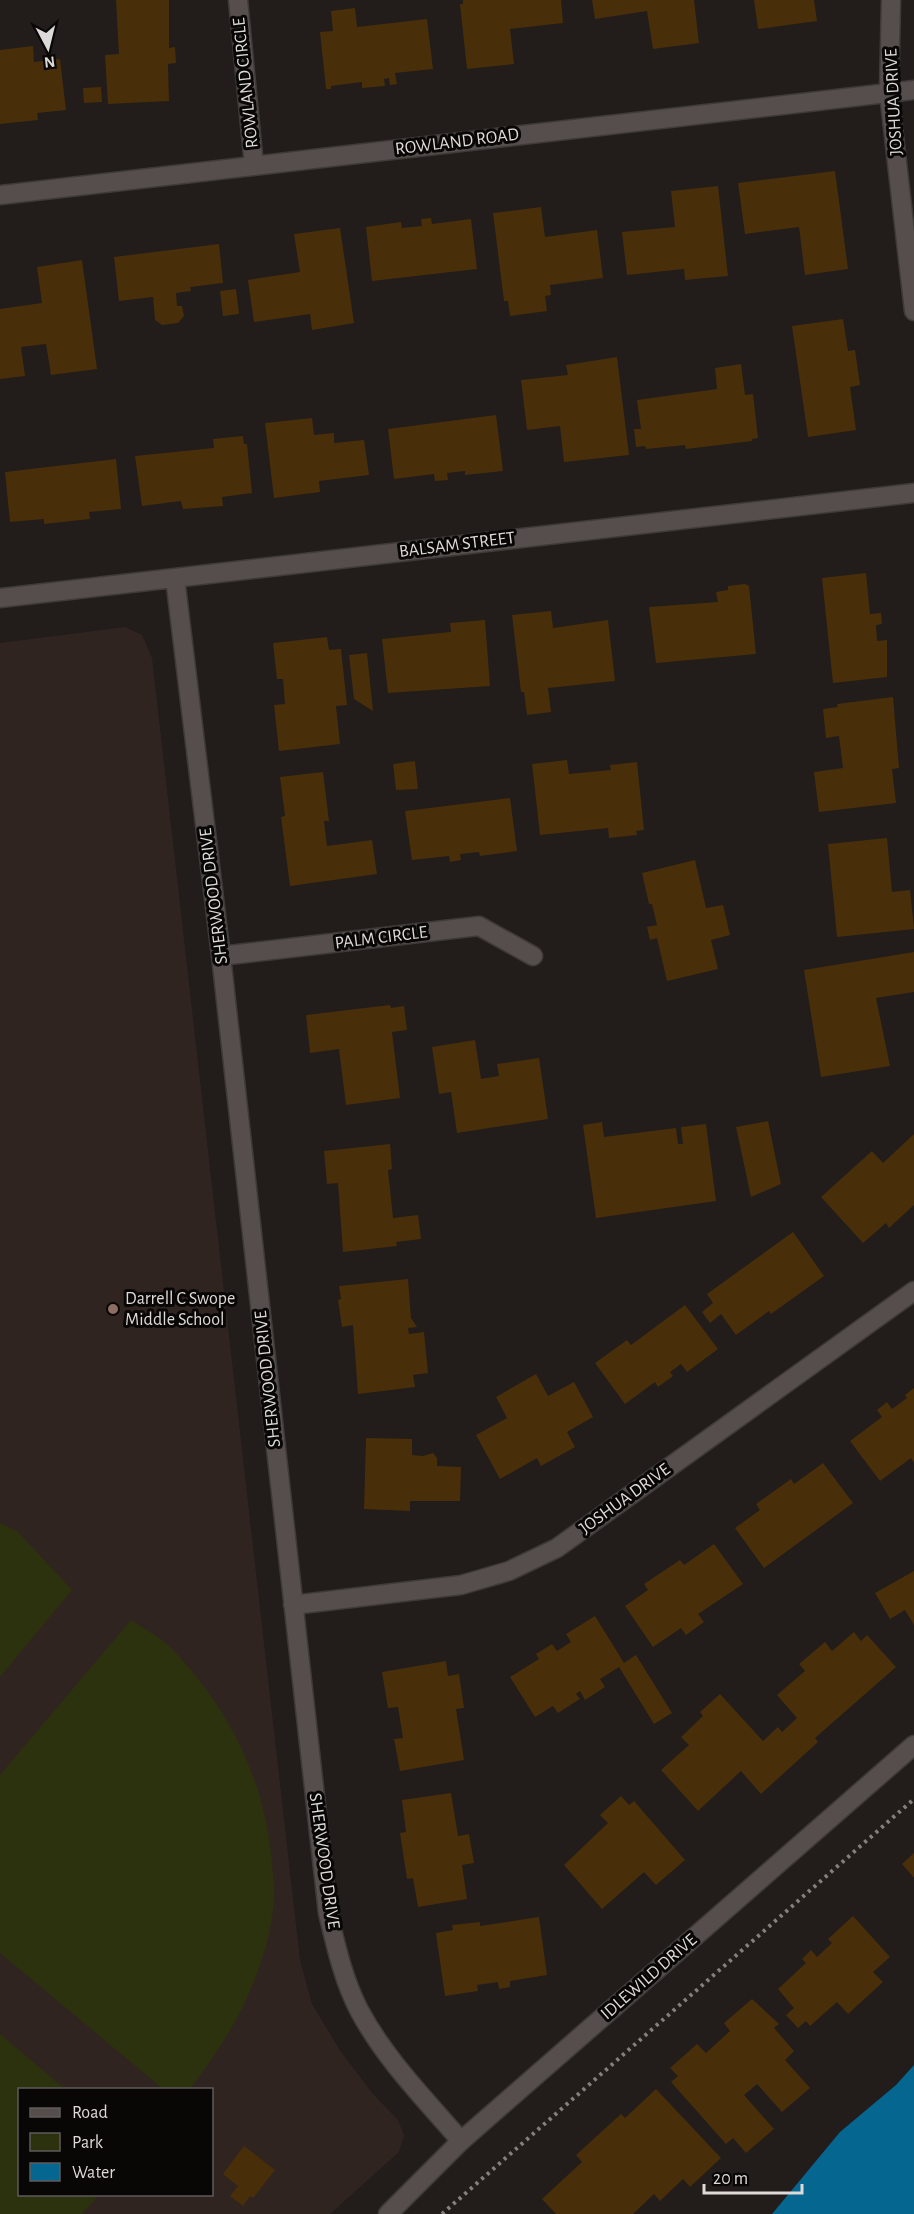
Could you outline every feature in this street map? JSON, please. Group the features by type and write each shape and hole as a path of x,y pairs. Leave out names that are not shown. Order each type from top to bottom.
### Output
{"street":[{"name":"ROWLAND CIRCLE","path":"238,0 254,166"},
{"name":"JOSHUA DRIVE","path":"891,0 889,93 914,311"},
{"name":"ROWLAND ROAD","path":"0,195 914,90"},
{"name":"BALSAM STREET","path":"0,598 914,493"},
{"name":"SHERWOOD DRIVE","path":"175,578 221,956 328,1913 340,1964 358,2009 384,2051 461,2141"},
{"name":"PALM CIRCLE","path":"221,956 479,926 533,956"},
{"name":"JOSHUA DRIVE","path":"293,1605 461,1585 509,1571 556,1548 914,1291"},
{"name":"IDLEWILD DRIVE","path":"388,2214 461,2141 914,1745"}],"path":[{"path":"442,2214 914,1799"}],"shaded area":[{"name":"Darrell C Swope Middle School","path":"125,627 142,635 152,658 300,1960 312,2004 341,2052 373,2094 398,2120 404,2135 399,2152 330,2214 0,2214 0,643"}],"green space":[{"path":"0,1523 18,1532 72,1590 0,1677"},
{"path":"131,1620 168,1645 211,1696 227,1721 253,1775 262,1804 268,1834 274,1896 264,1952 246,2001 220,2047 191,2088 162,2088 0,1953 0,1775"},
{"path":"0,2034 64,2088 18,2088 18,2196 98,2196 82,2214 0,2214"}],"water":[{"path":"914,2065 914,2214 772,2214 840,2132 896,2085"}],"building":[{"path":"116,0 169,0 169,48 175,47 176,63 168,64 169,101 108,104 105,55 119,54"},
{"path":"463,0 561,0 563,23 510,29 514,64 467,69 460,4 463,4"},
{"path":"592,0 694,0 699,43 653,49 647,11 595,19"},
{"path":"754,0 814,0 817,21 758,29"},
{"path":"355,8 357,27 427,19 433,69 395,73 397,84 390,85 389,78 384,79 385,86 362,88 362,82 331,86 331,89 326,89 320,32 333,31 331,11"},
{"path":"33,46 34,62 60,59 66,110 37,113 38,120 0,124 0,50"},
{"path":"101,87 102,102 84,103 83,88"},
{"path":"835,171 848,269 805,275 799,227 745,234 738,183"},
{"path":"718,186 728,276 685,280 684,269 627,275 622,232 675,227 671,191"},
{"path":"541,207 545,237 597,230 603,278 550,285 551,295 545,296 547,311 510,316 508,301 504,301 493,213"},
{"path":"431,218 432,224 471,219 477,269 372,281 366,227 401,222 402,228 422,226 421,219"},
{"path":"340,228 354,323 312,330 310,314 254,322 248,280 300,272 294,234"},
{"path":"219,244 223,283 190,287 191,291 176,293 177,306 182,306 184,316 178,323 162,325 155,320 153,297 119,301 114,257"},
{"path":"82,260 97,369 51,375 46,344 21,347 25,376 0,379 0,309 42,303 37,267"},
{"path":"236,289 239,314 223,316 220,291"},
{"path":"843,319 848,351 855,350 860,385 850,387 856,430 808,437 792,326"},
{"path":"617,357 629,455 564,462 560,426 527,430 521,380 568,375 566,365"},
{"path":"741,364 745,395 753,394 758,438 752,441 686,449 685,445 646,449 645,446 636,447 634,429 641,429 637,400 717,389 715,368"},
{"path":"496,415 503,471 465,475 465,471 447,473 448,480 435,481 434,474 394,479 388,429"},
{"path":"312,418 314,435 334,433 334,443 364,440 369,475 319,481 320,492 274,498 265,423"},
{"path":"243,436 244,444 247,444 252,493 222,497 223,506 183,509 181,501 142,506 135,456 214,448 213,439"},
{"path":"116,459 121,509 89,512 90,519 44,524 44,519 10,522 5,472"},
{"path":"866,573 870,614 881,613 882,624 876,625 877,641 887,640 887,677 833,683 822,578"},
{"path":"745,584 749,586 756,654 656,663 649,607 718,602 716,592 728,590 728,586"},
{"path":"551,611 553,628 608,620 615,681 548,688 551,712 527,715 524,692 521,692 512,615"},
{"path":"485,620 490,686 388,693 382,639 451,632 450,623"},
{"path":"327,637 329,650 341,649 347,705 336,706 340,744 279,751 274,705 285,704 283,679 277,679 273,643"},
{"path":"367,653 373,711 354,699 349,655"},
{"path":"893,697 899,768 892,769 896,803 819,812 814,772 843,768 839,736 826,738 823,709 838,707 837,704"},
{"path":"567,760 569,774 611,770 610,765 637,762 644,830 636,831 637,835 609,838 608,828 540,835 532,764"},
{"path":"415,761 418,789 396,790 393,764"},
{"path":"323,772 329,821 324,821 327,846 372,840 377,874 290,886 281,817 285,816 280,777"},
{"path":"510,798 517,851 480,856 479,852 460,854 461,860 450,862 449,856 412,860 405,811"},
{"path":"887,838 892,892 910,890 914,929 837,937 828,844"},
{"path":"695,860 706,908 723,905 730,935 711,940 718,969 667,981 657,938 650,940 647,927 657,925 652,904 649,904 642,873"},
{"path":"914,952 914,992 876,998 890,1066 821,1077 804,970"},
{"path":"390,1005 391,1008 404,1006 407,1030 392,1032 400,1098 346,1105 339,1049 310,1053 306,1015"},
{"path":"475,1040 481,1079 499,1076 497,1064 539,1058 548,1119 457,1133 451,1092 439,1094 432,1047"},
{"path":"768,1121 781,1184 751,1197 736,1127"},
{"path":"602,1122 604,1137 676,1128 678,1144 683,1144 681,1127 706,1124 716,1201 596,1218 583,1125"},
{"path":"914,1134 914,1205 889,1228 886,1223 863,1243 821,1197 872,1151 883,1163"},
{"path":"390,1144 392,1169 388,1170 393,1218 418,1215 421,1239 396,1242 397,1246 343,1252 338,1183 327,1184 324,1151"},
{"path":"793,1232 824,1276 771,1314 769,1311 736,1335 721,1314 710,1323 702,1312 713,1303 707,1294"},
{"path":"408,1279 411,1318 417,1327 408,1328 409,1334 424,1332 428,1373 413,1375 415,1387 358,1394 353,1325 342,1327 338,1300 341,1299 339,1286"},
{"path":"685,1305 718,1349 687,1372 681,1364 670,1372 673,1376 658,1387 655,1382 625,1404 595,1363 627,1340 631,1345"},
{"path":"536,1374 548,1396 574,1382 593,1417 567,1432 575,1447 541,1466 537,1458 500,1479 476,1435 507,1418 496,1397"},
{"path":"914,1388 914,1463 911,1458 880,1481 850,1441 882,1417 877,1410 887,1402 892,1409 907,1398 905,1395"},
{"path":"366,1438 412,1439 412,1455 423,1456 433,1453 437,1458 437,1466 461,1467 460,1501 410,1501 410,1511 364,1509"},
{"path":"823,1463 853,1503 764,1568 735,1528 760,1510 756,1504 791,1479 794,1484"},
{"path":"714,1544 743,1584 698,1614 704,1622 686,1635 681,1628 653,1647 625,1606 648,1590 644,1584 680,1560 684,1565"},
{"path":"914,1571 914,1625 905,1610 890,1619 875,1593"},
{"path":"595,1616 624,1663 636,1655 672,1713 654,1724 619,1667 600,1679 605,1687 585,1700 580,1691 576,1694 580,1699 558,1713 553,1706 535,1717 510,1677 539,1659 536,1654 552,1644 557,1651 571,1642 566,1634"},
{"path":"854,1632 861,1641 867,1635 896,1667 815,1738 818,1742 761,1794 741,1771 698,1811 661,1770 689,1745 681,1737 703,1716 700,1712 720,1694 763,1741 778,1727 782,1732 797,1718 777,1695 805,1671 799,1664 825,1642 832,1651"},
{"path":"446,1661 448,1676 459,1674 464,1708 456,1709 464,1760 400,1771 394,1739 403,1738 398,1707 388,1708 382,1672"},
{"path":"451,1793 458,1836 469,1834 474,1863 462,1865 467,1899 418,1907 413,1878 407,1879 400,1833 406,1832 402,1800"},
{"path":"621,1796 629,1805 634,1801 685,1860 656,1885 644,1872 602,1909 564,1865 608,1823 600,1815"},
{"path":"914,1853 914,1878 902,1864"},
{"path":"853,1916 890,1957 873,1972 883,1982 848,2014 837,2002 810,2026 806,2021 798,2028 786,2015 794,2008 778,1989 806,1963 802,1959 811,1950 817,1957 832,1943 828,1939"},
{"path":"539,1917 547,1975 510,1981 510,1987 499,1989 498,1982 477,1985 478,1991 445,1996 436,1933 453,1930 452,1925 480,1922 480,1926"},
{"path":"752,1999 779,2024 774,2028 794,2051 785,2060 810,2088 782,2112 757,2084 744,2095 774,2129 746,2153 733,2138 726,2144 671,2082 678,2076 670,2068 697,2044 706,2053 730,2031 724,2023"},
{"path":"656,2089 721,2158 690,2187 683,2179 660,2201 654,2194 633,2214 556,2214 542,2199 582,2162 576,2155 621,2114 625,2118"},
{"path":"244,2146 275,2170 253,2198 250,2196 243,2206 230,2196 238,2186 223,2174"}],"place":[{"name":"Darrell C Swope Middle School","path":"113,1309"}]}
